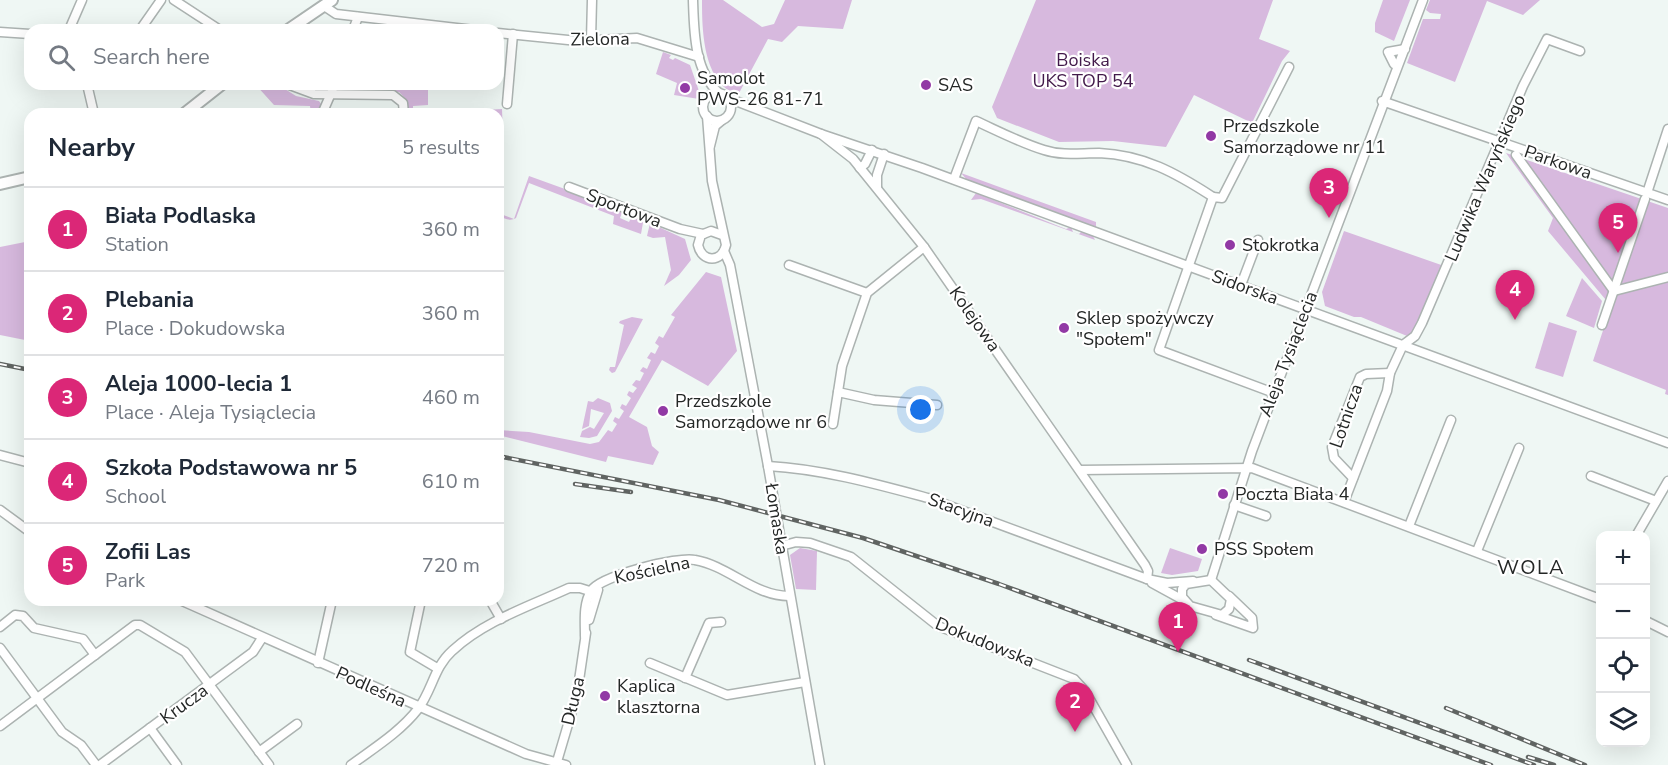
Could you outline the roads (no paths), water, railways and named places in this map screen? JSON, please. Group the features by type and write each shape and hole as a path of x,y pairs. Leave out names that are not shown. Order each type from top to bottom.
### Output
{"main road":[{"path":"299,24 328,3"},
{"path":"192,108 214,90"},
{"path":"0,184 24,178"}],"street":[{"path":"72,24 82,0"},
{"path":"144,24 161,0"},
{"path":"174,0 211,24"},
{"path":"591,40 592,0"},
{"path":"693,0 699,57 706,92 703,109 707,116 718,212 725,241 724,251 715,259"},
{"name":"Aleja Tysiąclecia","path":"1211,580 1246,468 1372,130 1394,64 1402,50 1418,0"},
{"name":"Aleja Tysiąclecia","path":"1382,101 1423,0"},
{"path":"328,3 336,14 420,24"},
{"path":"355,24 358,17"},
{"path":"0,32 24,34"},
{"name":"Zielona","path":"504,33 591,40 637,38 699,57"},
{"path":"507,104 513,34"},
{"name":"Ludwika Waryńskiego","path":"1403,345 1416,336 1501,143 1523,86 1547,39 1580,51"},
{"path":"1394,64 1388,52 1402,50"},
{"path":"702,67 719,93 728,98 730,112 715,126 710,149"},
{"path":"954,179 976,121 1044,150 1061,153 1101,153 1155,164 1171,170 1213,197 1222,198 1289,67"},
{"path":"88,90 93,108"},
{"path":"302,90 330,95 393,95 403,103 403,108"},
{"path":"325,108 332,90"},
{"path":"704,101 710,95 719,93"},
{"name":"Kolejowa","path":"728,98 821,134 848,154 877,187 924,247 1080,470 1147,568 1147,579"},
{"name":"Parkowa","path":"1382,101 1646,196 1668,200"},
{"name":"Kolejowa","path":"730,112 737,108 754,109"},
{"path":"707,116 721,121"},
{"path":"1602,325 1668,129"},
{"name":"Sidorska","path":"821,134 954,179 1668,443"},
{"path":"860,168 865,165 872,150"},
{"path":"877,187 877,176 884,154"},
{"path":"1516,155 1614,291"},
{"name":"Sportowa","path":"569,187 704,236"},
{"path":"1213,197 1187,265 1159,350 1274,393"},
{"path":"718,212 704,236 701,254 715,259 730,275"},
{"path":"704,236 722,235"},
{"path":"1241,285 1258,240"},
{"path":"833,424 842,366 867,293 924,247"},
{"name":"Łomaska","path":"724,251 768,466 820,765"},
{"path":"789,265 867,293"},
{"path":"1614,291 1668,277"},
{"name":"Lotnicza","path":"1344,502 1387,391 1390,374 1403,345"},
{"name":"Lotnicza","path":"1353,478 1334,458 1332,447 1360,377 1366,374 1390,374"},
{"path":"838,392 874,400 937,405"},
{"path":"1409,526 1452,420"},
{"path":"1478,551 1519,448"},
{"path":"0,455 24,461"},
{"name":"Stacyjna","path":"768,466 868,482 928,498 1147,579 1167,583 1193,581"},
{"path":"1080,470 1246,468 1596,595"},
{"path":"1591,476 1656,501"},
{"path":"1638,531 1668,481"},
{"path":"1234,505 1266,516"},
{"path":"0,510 24,528"},
{"name":"Dokudowska","path":"781,546 796,542 810,543 851,556 938,626 1074,679 1085,691 1126,765"},
{"name":"Kościelna","path":"420,708 437,668 453,650 501,619 569,588 593,592 610,577 692,559 768,593 789,596"},
{"name":"Stacyjna","path":"1147,579 1183,600"},
{"path":"1211,580 1252,618 1253,628 1190,606 1183,600 1182,589 1193,581 1211,580"},
{"name":"Długa","path":"556,764 577,694 593,592"},
{"path":"1215,615 1228,611 1231,603 1228,595"},
{"name":"Podleśna","path":"194,606 526,754 566,765"},
{"path":"318,663 331,606"},
{"path":"420,606 410,652 437,668"},
{"path":"493,606 501,619"},
{"path":"0,627 15,615 23,616 34,628 83,639 95,655"},
{"path":"685,678 709,623 721,622"},
{"path":"1650,623 1668,633"},
{"path":"0,726 135,625 144,626 178,646 210,684 268,765"},
{"name":"Krucza","path":"98,765 253,652 262,638"},
{"path":"0,648 62,732 81,745 98,765"},
{"path":"650,663 727,695 805,682"},
{"path":"351,765 403,727 420,708"},
{"path":"259,752 297,724"},
{"path":"150,728 177,765"}],"railway":[{"path":"0,364 24,369"},
{"path":"504,457 719,500 863,538 999,584 1491,765"},
{"path":"575,484 631,492"},
{"path":"1249,660 1534,765"},
{"path":"1446,708 1585,765"},
{"path":"1528,757 1554,765"}],"place":[{"name":"SAS","path":"926,85"},
{"name":"Samolot PWS-26 81-71","path":"685,88"},
{"name":"Przedszkole Samorządowe nr 11","path":"1211,136"},
{"name":"Aleja 1000-lecia 1","path":"1329,218"},
{"name":"Stokrotka","path":"1230,245"},
{"name":"Zofii Las","path":"1618,253"},
{"name":"Szkoła Podstawowa nr 5","path":"1515,320"},
{"name":"Sklep spożywczy \"Społem\"","path":"1064,328"},
{"name":"Przedszkole Samorządowe nr 6","path":"663,411"},
{"name":"Poczta Biała 4","path":"1223,494"},
{"name":"PSS Społem","path":"1202,549"},
{"name":"Biała Podlaska","path":"1178,652"},
{"name":"Kaplica klasztorna","path":"605,696"},
{"name":"Plebania","path":"1075,732"}],"district":[{"name":"WOLA","path":"1531,567"}],"park label":[{"name":"Boiska UKS TOP 54","path":"1083,70"}]}
